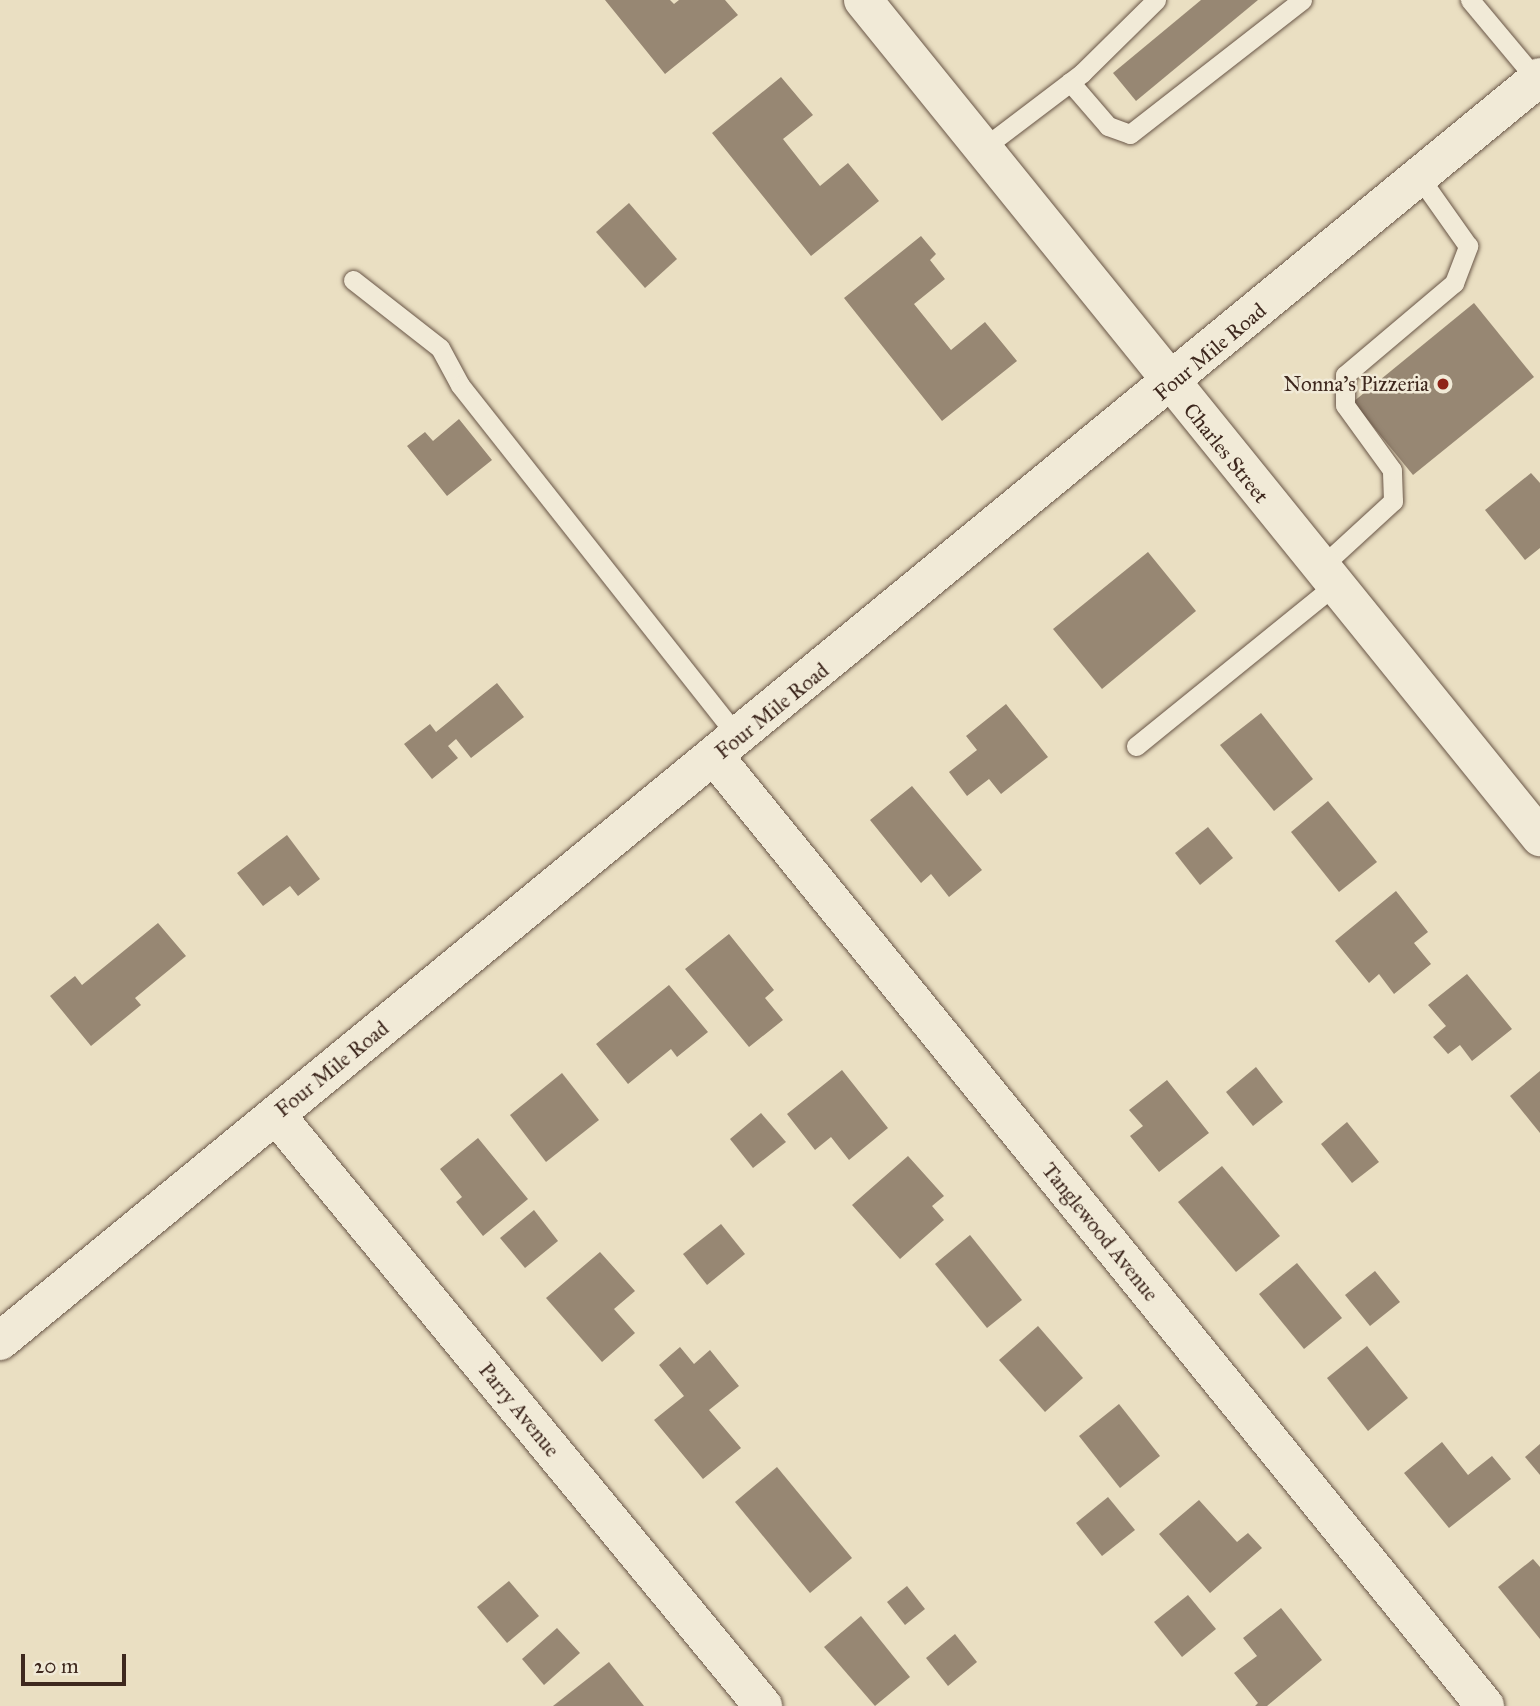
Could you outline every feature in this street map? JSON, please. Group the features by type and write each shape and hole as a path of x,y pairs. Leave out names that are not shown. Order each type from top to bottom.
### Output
{"street":[{"name":"Charles Street","path":"863,0 1540,837"},
{"name":"Four Mile Road","path":"0,1341 1171,384 1538,79"},
{"name":"Tanglewood Avenue","path":"727,748 1485,1706"},
{"name":"Parry Avenue","path":"276,1115 763,1706"}],"lane":[{"path":"982,149 1070,82 1156,0"},
{"path":"1070,82 1108,126 1130,134 1302,0"},
{"path":"1470,0 1538,79"},
{"path":"1136,746 1327,576 1393,501 1392,470 1345,405 1345,375 1454,282 1468,246 1420,178"},
{"path":"353,280 440,348 460,384 727,748"}],"building":[{"path":"605,0 670,0 674,4 679,0 725,0 738,15 665,74"},
{"path":"1201,0 1258,0 1136,101 1113,73"},
{"path":"781,77 813,115 783,139 820,186 848,163 879,201 811,256 712,133"},
{"path":"629,203 677,259 645,288 596,232"},
{"path":"921,236 936,254 930,260 945,279 914,304 951,350 985,322 1017,361 942,421 844,298"},
{"path":"1474,303 1534,377 1413,475 1353,402"},
{"path":"459,419 492,460 447,496 407,446 425,432 433,441"},
{"path":"1531,473 1540,483 1540,548 1525,560 1485,510"},
{"path":"1148,552 1196,611 1102,689 1053,629"},
{"path":"497,683 524,717 471,758 456,739 448,746 458,758 432,779 404,744 430,724 436,732"},
{"path":"1006,704 1048,757 1001,794 989,779 967,796 949,772 977,750 966,736"},
{"path":"1261,713 1313,779 1274,811 1220,745"},
{"path":"912,786 982,870 949,897 931,874 921,883 870,820"},
{"path":"1328,801 1377,862 1339,892 1291,832"},
{"path":"1208,827 1233,858 1200,885 1175,853"},
{"path":"287,835 320,879 298,896 290,886 263,906 237,873"},
{"path":"1396,891 1428,932 1414,943 1431,964 1394,994 1379,974 1369,983 1335,941"},
{"path":"158,923 186,956 135,998 141,1005 91,1046 50,996 75,976 82,985"},
{"path":"729,934 774,990 765,998 783,1020 749,1047 685,969"},
{"path":"1467,974 1512,1029 1472,1061 1460,1045 1448,1054 1433,1037 1446,1026 1428,1005"},
{"path":"669,985 708,1032 677,1057 671,1049 628,1084 596,1044"},
{"path":"1256,1067 1283,1102 1253,1126 1226,1092"},
{"path":"842,1070 888,1128 849,1160 831,1137 815,1150 787,1114"},
{"path":"1540,1071 1540,1133 1510,1096"},
{"path":"562,1073 599,1120 546,1162 510,1115"},
{"path":"1167,1080 1209,1133 1159,1172 1130,1136 1143,1126 1129,1110"},
{"path":"761,1113 786,1142 753,1168 730,1139"},
{"path":"1347,1122 1379,1162 1352,1183 1321,1144"},
{"path":"478,1138 528,1199 483,1236 456,1202 462,1197 440,1169"},
{"path":"908,1156 944,1196 932,1206 944,1220 900,1259 852,1205"},
{"path":"1222,1166 1280,1236 1236,1272 1178,1202"},
{"path":"534,1210 558,1241 525,1268 500,1238"},
{"path":"721,1224 745,1254 707,1285 683,1254"},
{"path":"970,1235 1022,1300 987,1328 935,1264"},
{"path":"600,1252 635,1291 614,1309 635,1333 602,1362 546,1298"},
{"path":"1297,1263 1342,1318 1304,1349 1259,1294"},
{"path":"1375,1271 1400,1302 1370,1326 1345,1295"},
{"path":"1038,1326 1083,1378 1045,1412 999,1360"},
{"path":"1367,1346 1408,1398 1368,1431 1327,1378"},
{"path":"680,1347 694,1364 710,1350 739,1386 709,1410 741,1448 703,1479 654,1420 684,1396 659,1365"},
{"path":"1119,1404 1160,1456 1120,1488 1079,1436"},
{"path":"1442,1442 1468,1475 1492,1456 1511,1479 1449,1528 1404,1473"},
{"path":"1540,1444 1540,1475 1525,1457"},
{"path":"777,1467 852,1558 810,1593 735,1502"},
{"path":"1108,1497 1135,1530 1102,1556 1076,1523"},
{"path":"1199,1500 1237,1542 1248,1533 1262,1548 1210,1593 1159,1534"},
{"path":"1533,1559 1540,1567 1540,1639 1498,1587"},
{"path":"509,1581 539,1616 507,1643 477,1607"},
{"path":"907,1586 925,1609 905,1625 887,1602"},
{"path":"1188,1595 1216,1629 1182,1657 1154,1622"},
{"path":"1281,1608 1322,1660 1267,1706 1255,1706 1258,1703 1234,1673 1257,1656 1243,1638"},
{"path":"861,1616 910,1677 875,1706 824,1647"},
{"path":"557,1628 580,1653 544,1685 522,1659"},
{"path":"955,1634 977,1662 948,1686 926,1658"},
{"path":"609,1662 644,1706 553,1706"}],"place":[{"name":"Nonna's Pizzeria","path":"1443,384"}]}
